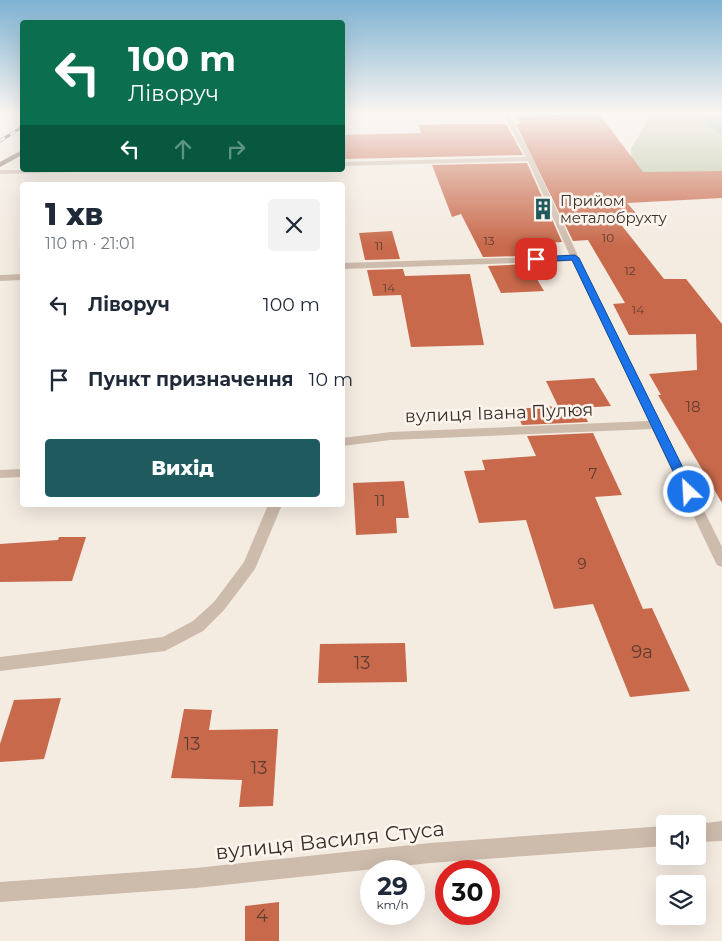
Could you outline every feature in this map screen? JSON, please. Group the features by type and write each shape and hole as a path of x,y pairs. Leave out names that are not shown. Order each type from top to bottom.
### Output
{"main road":[{"path":"0,165 12,158"}],"street":[{"path":"345,164 530,159 575,258 722,561"},
{"path":"0,172 20,171"},
{"path":"345,266 575,258"},
{"path":"0,278 20,277"},
{"name":"вулиця Івана Пулюя","path":"345,442 391,436 657,425"},
{"path":"0,474 20,472"},
{"path":"0,664 165,644 198,626 219,606 250,565 274,507"},
{"path":"706,833 722,831"},
{"name":"вулиця Василя Стуса","path":"0,892 196,878 430,853 656,837"}],"green space":[{"path":"631,158 722,158 722,175 632,176"}],"building":[{"path":"345,158 391,158 345,159"},
{"path":"533,158 632,158 643,172 722,171 722,198 627,203 643,221 619,222 664,279 686,279 722,324 722,503 658,395 661,395 649,374 697,370 696,334 629,335 613,304 625,303 588,240 573,241"},
{"path":"527,163 562,242 517,245 523,256 483,257 461,214 452,217 432,165"},
{"path":"392,231 400,259 365,260 359,233"},
{"path":"528,264 544,291 501,293 488,266"},
{"path":"403,269 405,276 470,274 484,345 411,347 401,295 373,296 367,270"},
{"path":"594,378 611,406 581,408 588,422 522,425 515,409 558,406 546,381"},
{"path":"593,433 622,495 595,497 643,609 652,608 690,691 630,697 593,604 554,609 526,520 479,523 464,471 485,470 482,460 536,456 527,436"},
{"path":"404,481 409,518 396,518 397,533 356,535 353,483"},
{"path":"59,537 86,537 72,581 0,582 0,544 58,540"},
{"path":"405,643 407,682 318,683 320,644"},
{"path":"61,698 44,759 0,762 0,744 14,700"},
{"path":"184,709 212,710 209,730 278,729 273,806 239,807 242,780 171,778"},
{"path":"279,902 279,941 245,941 245,906"}],"place":[{"name":"Прийом металобрухту","path":"543,209"}],"route":[{"path":"536,259 575,258 689,492"}]}
